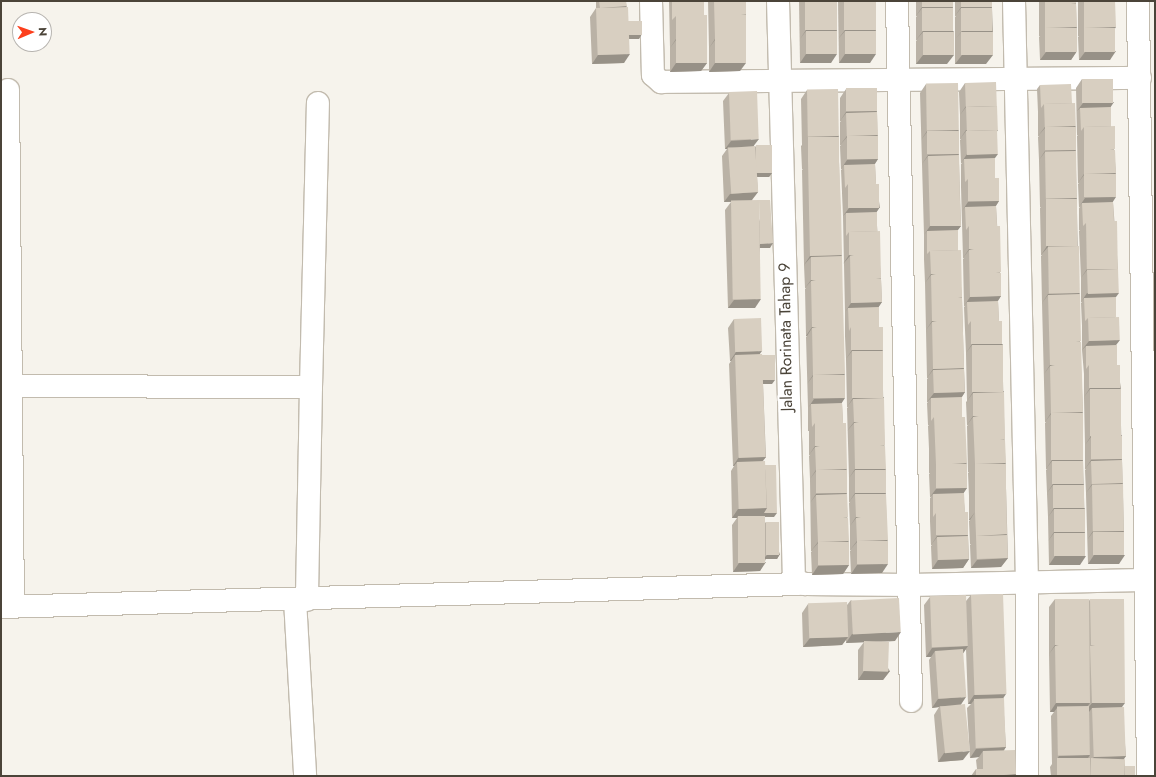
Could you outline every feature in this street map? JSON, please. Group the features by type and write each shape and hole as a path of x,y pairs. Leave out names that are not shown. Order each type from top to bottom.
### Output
{"street":[{"path":"651,1 656,80 1140,78"},
{"name":"Jalan Rorinata Tahap 9","path":"778,1 791,573 802,584"},
{"path":"897,1 910,585 911,701"},
{"path":"1014,1 1014,79 1027,583 1027,776"},
{"path":"1138,1 1151,580 1148,776"},
{"path":"8,90 6,386 7,607 301,600 802,584 910,585 1151,580"},
{"path":"305,776 301,600 311,387 318,103"},
{"path":"6,386 311,387"}],"building":[{"path":"599,1 626,1 627,6 600,8"},
{"path":"672,1 704,1 704,16 676,16 672,20"},
{"path":"714,1 746,1 746,14 741,15 746,15 746,39 715,39"},
{"path":"805,1 837,1 837,30 805,30"},
{"path":"844,1 876,1 876,30 844,30"},
{"path":"922,1 953,1 953,7 922,7"},
{"path":"961,1 992,1 992,7 961,7"},
{"path":"1045,1 1076,1 1076,3 1071,4 1076,4 1077,27 1045,28"},
{"path":"1084,1 1115,1 1116,27 1084,28"},
{"path":"628,7 630,54 598,55 596,8"},
{"path":"922,8 953,8 953,31 922,31"},
{"path":"961,8 992,8 992,31 961,31"},
{"path":"676,15 707,15 707,39 676,39"},
{"path":"628,21 642,21 642,35 628,35"},
{"path":"1045,28 1077,28 1077,52 1045,52"},
{"path":"1084,28 1115,28 1115,52 1084,52"},
{"path":"806,31 837,31 837,54 806,54"},
{"path":"845,31 876,31 876,54 845,54"},
{"path":"923,32 954,32 954,55 923,55"},
{"path":"961,32 993,32 993,55 961,55"},
{"path":"676,39 707,39 707,63 676,63"},
{"path":"715,39 746,39 746,63 715,63"},
{"path":"1082,79 1113,79 1113,103 1082,103"},
{"path":"996,82 997,106 966,107 965,83"},
{"path":"958,83 959,130 927,131 926,84"},
{"path":"1071,84 1072,103 1044,104 1041,108 1040,85"},
{"path":"846,88 877,88 877,111 846,111"},
{"path":"838,89 839,136 808,137 807,90"},
{"path":"757,91 759,139 731,140 729,92"},
{"path":"1075,103 1076,126 1045,127 1044,104"},
{"path":"997,106 998,130 967,131 966,107"},
{"path":"1111,107 1111,126 1084,127 1081,131 1080,108"},
{"path":"877,112 878,135 847,136 846,113"},
{"path":"1115,126 1115,149 1110,150 1115,150 1116,173 1084,174 1084,127"},
{"path":"1045,127 1076,127 1076,150 1045,150"},
{"path":"997,130 998,154 967,155 966,131"},
{"path":"927,131 959,131 959,154 927,154"},
{"path":"847,136 878,136 878,159 847,159"},
{"path":"808,137 839,137 839,161 808,161"},
{"path":"756,145 772,145 772,173 756,173"},
{"path":"755,146 758,192 731,194 728,148"},
{"path":"1076,151 1077,198 1046,199 1045,152"},
{"path":"959,155 961,226 930,226 928,156"},
{"path":"995,158 995,178 968,179 965,182 964,159"},
{"path":"808,161 839,161 842,255 810,256"},
{"path":"875,164 876,184 848,184 845,188 844,165"},
{"path":"1084,174 1116,174 1116,197 1084,197"},
{"path":"968,178 999,178 999,201 968,201"},
{"path":"848,184 879,184 879,208 848,208"},
{"path":"1046,199 1077,199 1077,246 1046,246"},
{"path":"731,200 759,200 761,299 733,299"},
{"path":"759,200 770,200 773,243 760,244"},
{"path":"1113,202 1114,222 1086,223 1083,226 1082,203"},
{"path":"996,206 997,226 969,226 966,230 965,207"},
{"path":"877,212 877,231 849,232 846,236 846,213"},
{"path":"1117,221 1118,269 1087,270 1086,222"},
{"path":"969,226 1000,226 1001,272 996,272 1001,273 1001,296 970,297 969,250 974,249 969,249"},
{"path":"958,230 958,250 930,251 927,254 927,231"},
{"path":"880,231 881,278 876,278 881,279 882,302 851,303 850,256 854,256 849,255 849,232"},
{"path":"1079,246 1080,293 1049,294 1048,247"},
{"path":"961,250 962,297 958,297 962,298 964,368 933,369 932,322 937,321 932,321 931,275 936,275 931,274 930,251"},
{"path":"842,256 845,374 813,375 812,328 817,328 812,327 811,281 816,280 811,280 811,257"},
{"path":"1118,269 1119,293 1088,294 1087,270"},
{"path":"1080,294 1081,341 1076,341 1081,342 1083,412 1051,413 1050,366 1055,366 1050,365 1048,295"},
{"path":"1116,297 1116,317 1088,318 1085,321 1084,298"},
{"path":"998,301 999,321 971,321 968,325 967,302"},
{"path":"879,307 879,327 851,327 849,331 848,308"},
{"path":"1119,317 1120,340 1089,341 1088,318"},
{"path":"761,318 762,351 735,352 734,319"},
{"path":"971,321 1002,321 1002,344 971,344"},
{"path":"851,327 883,327 883,350 851,350"},
{"path":"972,345 1003,345 1003,392 972,392"},
{"path":"1117,345 1117,365 1089,365 1086,369 1086,346"},
{"path":"852,351 883,351 883,398 852,398"},
{"path":"762,354 766,457 739,458 735,355"},
{"path":"762,355 775,355 775,380 762,380"},
{"path":"1089,365 1120,365 1120,388 1089,388"},
{"path":"964,369 965,392 934,393 933,370"},
{"path":"813,375 845,375 845,398 813,398"},
{"path":"1090,389 1121,389 1121,436 1090,436"},
{"path":"1004,392 1005,439 1000,440 1005,440 1006,463 975,464 973,417 979,416 973,416 973,393"},
{"path":"962,397 962,417 934,417 931,421 931,398"},
{"path":"884,398 885,445 880,445 885,446 886,469 855,469 854,423 859,423 854,422 853,399"},
{"path":"842,403 843,423 815,423 812,427 811,404"},
{"path":"1051,413 1083,413 1083,460 1051,460"},
{"path":"934,417 965,417 967,463 936,465"},
{"path":"815,423 846,423 847,469 816,470 815,447 820,446 815,446"},
{"path":"1091,436 1122,436 1122,459 1091,459"},
{"path":"1122,460 1123,483 1092,484 1091,461"},
{"path":"765,461 767,508 739,509 737,462"},
{"path":"1052,461 1083,461 1083,484 1052,484"},
{"path":"936,464 967,464 967,488 936,488"},
{"path":"975,464 1006,464 1006,488 975,488"},
{"path":"765,465 776,465 777,513 764,513 767,508"},
{"path":"816,470 847,470 847,493 816,493"},
{"path":"855,470 886,470 886,493 855,493"},
{"path":"1123,484 1124,531 1093,532 1092,485"},
{"path":"1053,485 1084,485 1084,508 1053,508"},
{"path":"975,488 1006,488 1007,534 976,536"},
{"path":"964,493 965,512 936,513 933,517 933,494"},
{"path":"847,494 848,517 843,518 848,518 849,541 818,542 816,495"},
{"path":"855,494 886,494 888,540 857,541 856,518 861,517 856,517"},
{"path":"1054,509 1085,509 1085,532 1054,532"},
{"path":"936,512 968,512 968,535 936,535"},
{"path":"738,516 765,516 765,563 738,563"},
{"path":"766,522 779,522 779,555 766,555"},
{"path":"1093,532 1124,532 1124,555 1093,555"},
{"path":"1054,533 1085,533 1085,556 1054,556"},
{"path":"1007,535 1008,558 977,559 976,536"},
{"path":"968,536 969,559 938,560 937,537"},
{"path":"857,541 888,541 888,564 857,564"},
{"path":"818,542 849,542 849,565 818,565"},
{"path":"1003,594 1006,694 975,695 971,595"},
{"path":"966,595 968,646 932,647 930,596"},
{"path":"899,598 901,632 853,634 851,601"},
{"path":"1055,599 1089,599 1090,703 1056,703 1055,646 1059,646 1055,645"},
{"path":"1090,599 1124,599 1125,703 1092,703 1090,646 1095,646 1091,645"},
{"path":"847,602 848,637 809,638 808,603"},
{"path":"864,641 889,642 888,672 863,671"},
{"path":"963,649 966,697 938,699 935,651"},
{"path":"1004,698 1006,747 976,748 974,699"},
{"path":"965,704 970,751 945,753 940,707"},
{"path":"1089,706 1090,755 1058,756 1057,707"},
{"path":"1124,707 1126,756 1094,757 1092,708"},
{"path":"1015,750 1016,774 1004,776 976,776 976,769 983,769 983,751"},
{"path":"1057,758 1090,758 1090,776 1057,776"},
{"path":"1057,758 1090,758 1090,776 1057,776"},
{"path":"1125,766 1135,766 1135,776 1125,776"}]}
